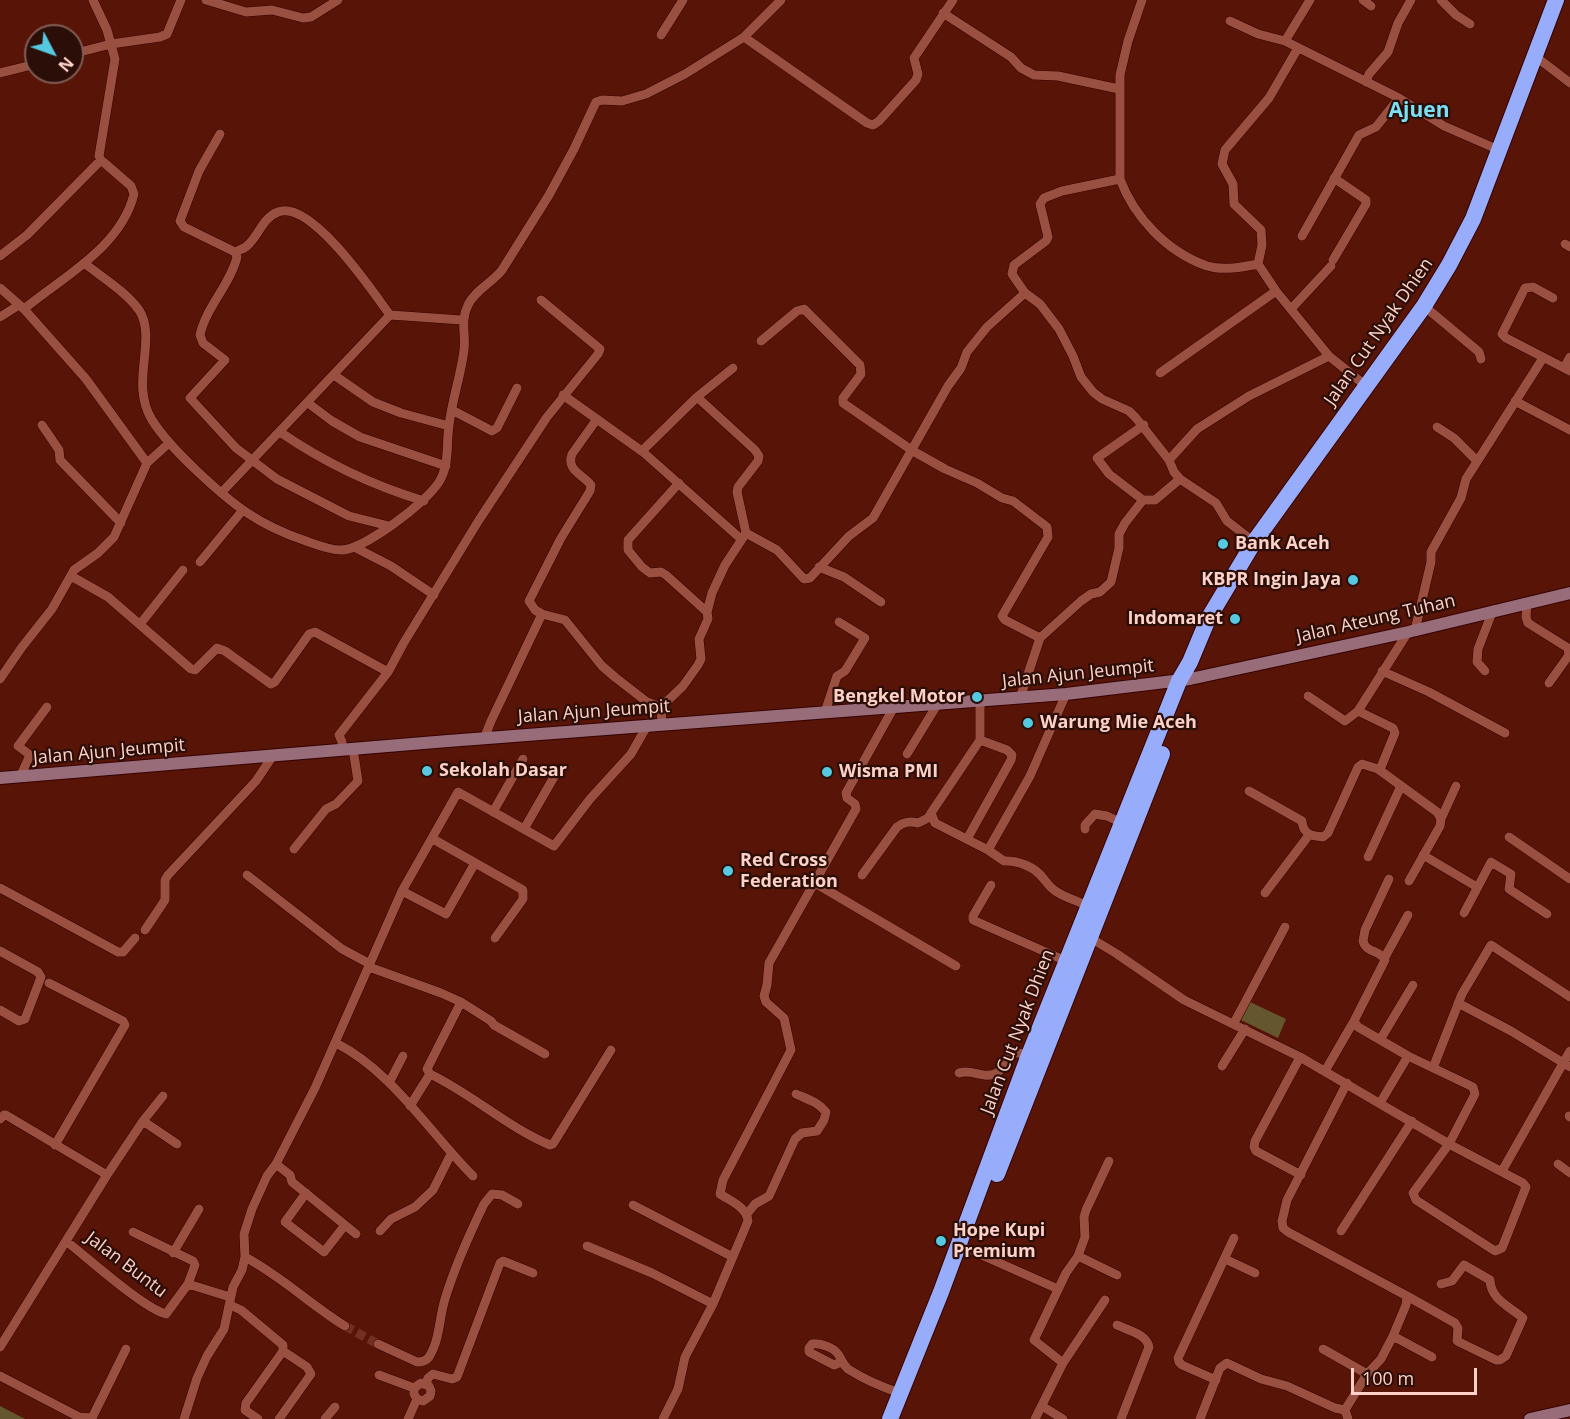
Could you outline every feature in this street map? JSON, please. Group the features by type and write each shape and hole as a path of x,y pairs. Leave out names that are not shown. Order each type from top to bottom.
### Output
{"highway":[{"name":"Jalan Cut Nyak Dhien","path":"902,1419 968,1249 1084,935 1208,619 1254,542 1424,306 1449,265 1473,219 1556,0"},
{"name":"Jalan Cut Nyak Dhien","path":"890,1419 941,1292 1066,962 1084,935 1088,906 1187,674"}],"street":[{"path":"0,317 22,307 84,263 120,226 132,203 134,194 131,186 101,160 99,152 115,59 93,0"},
{"path":"84,49 109,38 160,37 167,34 181,0"},
{"path":"206,0 246,12 272,10 303,18 311,17 338,0"},
{"path":"661,35 683,0"},
{"path":"84,263 138,309 143,319 146,332 143,399 152,420 169,443 242,511 288,535 330,549 356,548 424,501 439,483 446,466 449,426 465,344 462,320 470,301 500,273 549,195 596,102 622,101 646,94 685,74 744,37 781,0"},
{"path":"744,37 873,125 879,122 916,80 918,74 914,58 953,0"},
{"path":"1142,0 1128,41 1119,89 1120,179 1126,196 1138,215 1157,234 1185,255 1207,266 1220,268 1258,264"},
{"path":"1285,41 1310,0"},
{"path":"1366,82 1369,74 1388,52 1398,23 1410,0"},
{"path":"1441,0 1456,15 1470,24"},
{"path":"943,13 1011,57 1021,68 1034,75 1058,76 1119,89"},
{"path":"1230,21 1258,34 1285,41 1399,98 1444,126 1499,150"},
{"path":"1298,48 1269,98 1225,150 1222,164 1233,184 1234,204 1261,230 1262,245 1258,264 1276,291 1329,356 1366,386"},
{"path":"1535,57 1570,83"},
{"path":"0,73 24,67"},
{"path":"1302,236 1359,135 1376,127 1399,98"},
{"path":"220,134 199,171 180,221 184,227 235,252 237,257 235,265 215,298 200,335 203,343 225,360 190,398 236,448 277,479 349,516 389,526"},
{"path":"0,256 27,235 101,160"},
{"path":"1291,309 1332,263 1366,200 1334,178"},
{"path":"1120,179 1044,198 1040,204 1048,237 1046,241 1014,265 1012,274 1025,293 1040,304 1059,329 1074,356 1081,376 1093,392 1102,399 1128,411 1144,425 1169,459 1180,480 1216,503 1227,521 1254,542"},
{"path":"235,252 248,246 267,219 279,211 292,211 309,220 334,242 390,315 462,320"},
{"path":"1554,298 1533,287 1525,288 1502,334 1567,370 1570,357"},
{"path":"0,288 22,307 86,379 147,463"},
{"path":"1160,373 1276,291"},
{"path":"563,395 642,451 744,536 777,550 804,579 810,578 849,536 873,518 948,386 961,368 967,352 993,321 1025,293"},
{"path":"294,849 326,809 336,804 358,781 347,749 339,735 388,672 478,520 563,395 598,354 600,349 541,300"},
{"path":"1424,306 1479,352 1481,359"},
{"path":"761,341 797,310 804,309 860,365 861,374 843,398 843,403 912,451 1002,498 1013,501 1047,527 1048,537 1002,616 1005,620 1040,639"},
{"path":"221,493 390,315"},
{"path":"1169,459 1197,429 1249,396 1329,356"},
{"path":"1308,696 1345,721 1358,711 1382,671 1412,631 1431,562 1431,552 1461,498 1466,478 1543,358"},
{"path":"642,451 697,397 732,368"},
{"path":"334,375 374,402 401,413 449,426"},
{"path":"452,410 492,431 497,428 517,388"},
{"path":"662,725 661,707 683,686 701,659 699,639 708,619 707,612 712,593 724,565 744,536 736,492 758,461 759,456 697,397"},
{"path":"1515,401 1570,430"},
{"path":"308,403 332,421 360,437 446,466"},
{"path":"597,419 572,454 570,461 571,468 591,485 590,491 561,538 529,601 535,610 566,620 602,666 647,702 661,707"},
{"path":"42,425 59,450 60,460 121,523"},
{"path":"1087,464 1144,425"},
{"path":"1437,427 1454,438 1477,461"},
{"path":"280,432 310,453 342,470 393,492 424,501"},
{"path":"0,679 3,666 52,609 74,570 108,544 121,523 147,463 169,443"},
{"path":"1097,458 1109,474 1143,500 1155,500 1180,480"},
{"path":"679,483 628,540 628,550 646,570 650,573 661,572 666,575 707,612"},
{"path":"1020,698 1040,639 1080,601 1091,594 1100,592 1111,582 1118,558 1119,534 1143,500"},
{"path":"200,561 242,511"},
{"path":"356,548 402,573 434,595"},
{"path":"819,567 844,577 881,603"},
{"path":"141,623 183,570"},
{"path":"71,576 108,597 141,623 150,635 191,669 195,670 202,665 217,648 225,651 271,684 275,682 309,634 315,632 388,672"},
{"name":"Jalan Ateung Tuhan","path":"1187,674 1412,631 1493,610 1570,594"},
{"path":"1527,603 1528,623 1568,648 1569,655 1549,683"},
{"path":"1485,671 1478,662 1478,650 1493,610"},
{"path":"484,739 543,614"},
{"path":"825,712 837,676 845,671 865,638 839,622"},
{"path":"1382,671 1429,692 1505,733"},
{"name":"Jalan Ajun Jeumpit","path":"0,778 347,749 980,702 1066,694 1187,674"},
{"path":"988,850 1030,776 1066,694"},
{"path":"862,875 897,827 903,823 910,821 918,823 928,818 980,740 980,702"},
{"path":"907,754 937,705"},
{"path":"20,777 30,755 18,746 47,707"},
{"path":"663,1419 678,1389 685,1358 713,1304 748,1221 744,1209 720,1194 723,1180 791,1050 784,1018 765,1002 769,963 856,809 855,804 847,798 846,793 894,707"},
{"path":"1358,711 1393,728 1395,733 1381,767 1378,769"},
{"path":"184,1419 197,1378 207,1356 224,1329 230,1301 242,1270 245,1257 244,1234 252,1209 336,1043 402,891 458,792 554,846 590,799 631,754 647,726"},
{"path":"967,839 1012,755 1007,750 980,740"},
{"path":"145,930 165,900 164,892 168,875 256,781 272,757"},
{"path":"493,812 523,759"},
{"path":"1249,791 1302,821 1302,829 1309,835 1323,837 1328,833 1358,767 1362,764 1378,769 1437,812 1441,819"},
{"path":"524,829 558,770"},
{"path":"1368,857 1401,786"},
{"path":"1409,881 1440,826 1456,786"},
{"path":"931,813 935,823 988,850 1004,861 1013,860 1021,863 1043,876 1048,886 1058,893 1088,906"},
{"path":"1085,829 1084,825 1095,814 1107,816 1122,823"},
{"path":"1265,893 1309,835"},
{"path":"1509,837 1570,879"},
{"path":"433,839 520,887 524,894 523,898 495,938"},
{"path":"1423,855 1477,887"},
{"path":"1464,913 1491,862 1511,874 1509,889 1547,914"},
{"path":"402,891 446,914 475,863"},
{"path":"247,875 342,949 370,966 461,1002 545,1054"},
{"path":"1385,957 1367,949 1362,941 1389,879"},
{"path":"815,883 956,966"},
{"path":"991,885 973,916 974,920 1066,962"},
{"path":"0,888 118,952 123,952 135,938"},
{"path":"1325,1071 1354,1021 1408,915"},
{"path":"1234,1023 1285,927"},
{"path":"1084,935 1184,1000 1300,1057 1449,1144 1523,1184 1526,1187 1502,1248 1495,1251 1416,1200 1413,1193 1449,1144 1475,1094 1473,1087 1408,1056 1358,1027 1354,1021"},
{"path":"1433,1068 1458,1003 1491,945 1570,997"},
{"path":"0,951 38,972 41,977 25,1019 19,1021 0,1010"},
{"path":"49,983 125,1024 55,1145"},
{"path":"1380,1040 1413,985"},
{"path":"461,1002 427,1069 430,1074 550,1145 554,1144 611,1050"},
{"path":"1458,1003 1511,1031 1567,1065"},
{"path":"1222,1066 1245,1029"},
{"path":"336,1043 351,1050 389,1083 473,1176"},
{"path":"1502,1171 1567,1065 1570,1051"},
{"path":"959,1072 990,1075 997,1073 1013,1052 1029,1055"},
{"path":"389,1083 403,1056"},
{"path":"1380,1103 1408,1056"},
{"path":"1300,1057 1255,1141 1254,1147 1256,1151 1300,1175"},
{"path":"410,1106 430,1074"},
{"path":"1347,1083 1287,1200 1282,1221 1283,1228 1455,1323 1458,1328 1457,1341 1496,1360 1506,1356 1523,1318 1496,1298 1491,1291 1490,1280 1464,1265 1452,1281 1441,1284"},
{"path":"747,1214 755,1204 769,1196 795,1139 801,1133 817,1131 824,1120 826,1112 824,1109 817,1103 796,1094"},
{"path":"0,1347 107,1175 143,1121 163,1096"},
{"path":"0,1119 6,1115 107,1175"},
{"path":"143,1121 177,1144"},
{"path":"1341,1231 1412,1121"},
{"path":"380,1231 391,1219 415,1207 433,1190 451,1154"},
{"path":"1063,1363 1034,1340 1058,1289 1078,1256 1085,1238 1086,1210 1109,1161"},
{"path":"276,1164 290,1174 292,1182 356,1234"},
{"path":"1558,1164 1570,1173"},
{"path":"306,1193 285,1222 324,1252 345,1225"},
{"path":"378,1344 417,1362 428,1359 440,1329 443,1307 451,1280 484,1204 492,1194 502,1195 518,1204"},
{"path":"633,1205 733,1257"},
{"path":"173,1252 199,1209"},
{"name":"Jalan Buntu","path":"66,1241 123,1287 164,1314 169,1312 188,1284 195,1265 133,1232"},
{"path":"1216,1380 1182,1365 1178,1358 1234,1238"},
{"path":"587,1246 652,1273 713,1304"},
{"path":"968,1249 1058,1289"},
{"path":"1078,1256 1117,1275"},
{"path":"245,1257 345,1326"},
{"path":"1225,1259 1255,1273"},
{"path":"426,1384 428,1378 433,1374 452,1379 457,1377 500,1263 503,1262 533,1273"},
{"name":"Jalan Buntu","path":"188,1284 230,1301 282,1342 283,1351 307,1367 311,1374 279,1419"},
{"path":"1200,1419 1222,1365 1227,1363 1262,1379 1287,1386 1346,1414 1367,1374 1381,1359 1393,1336 1406,1305 1407,1296"},
{"path":"1035,1419 1063,1363 1106,1300"},
{"path":"1117,1325 1145,1338 1149,1347 1121,1419"},
{"path":"1393,1336 1432,1357"},
{"path":"0,1376 79,1418 92,1419 126,1349"},
{"path":"1323,1349 1367,1374"},
{"path":"258,1419 245,1410 246,1404 283,1351"},
{"path":"842,1362 847,1368 875,1385 900,1393"},
{"path":"379,1375 414,1388"},
{"path":"418,1384 426,1384 431,1391 430,1396 423,1401 417,1399 414,1388 418,1384"},
{"path":"408,1419 417,1399"},
{"path":"1042,1406 1063,1419"},
{"path":"325,1419 335,1407"},
{"path":"1530,1419 1570,1410"}],"shaded area":[{"path":"1250,1002 1286,1019 1278,1038 1241,1020"},
{"path":"0,1406 25,1419 0,1419"}],"tunnel":[{"path":"345,1326 378,1344"}],"place":[{"name":"Bank Aceh","path":"1223,544"},
{"name":"KBPR Ingin Jaya","path":"1353,580"},
{"name":"Indomaret","path":"1235,619"},
{"name":"Bengkel Motor","path":"977,697"},
{"name":"Warung Mie Aceh","path":"1028,723"},
{"name":"Sekolah Dasar","path":"427,771"},
{"name":"Wisma PMI","path":"827,772"},
{"name":"Red Cross Federation","path":"728,871"},
{"name":"Hope Kupi Premium","path":"941,1241"}],"district":[{"name":"Ajuen","path":"1419,111"}]}
